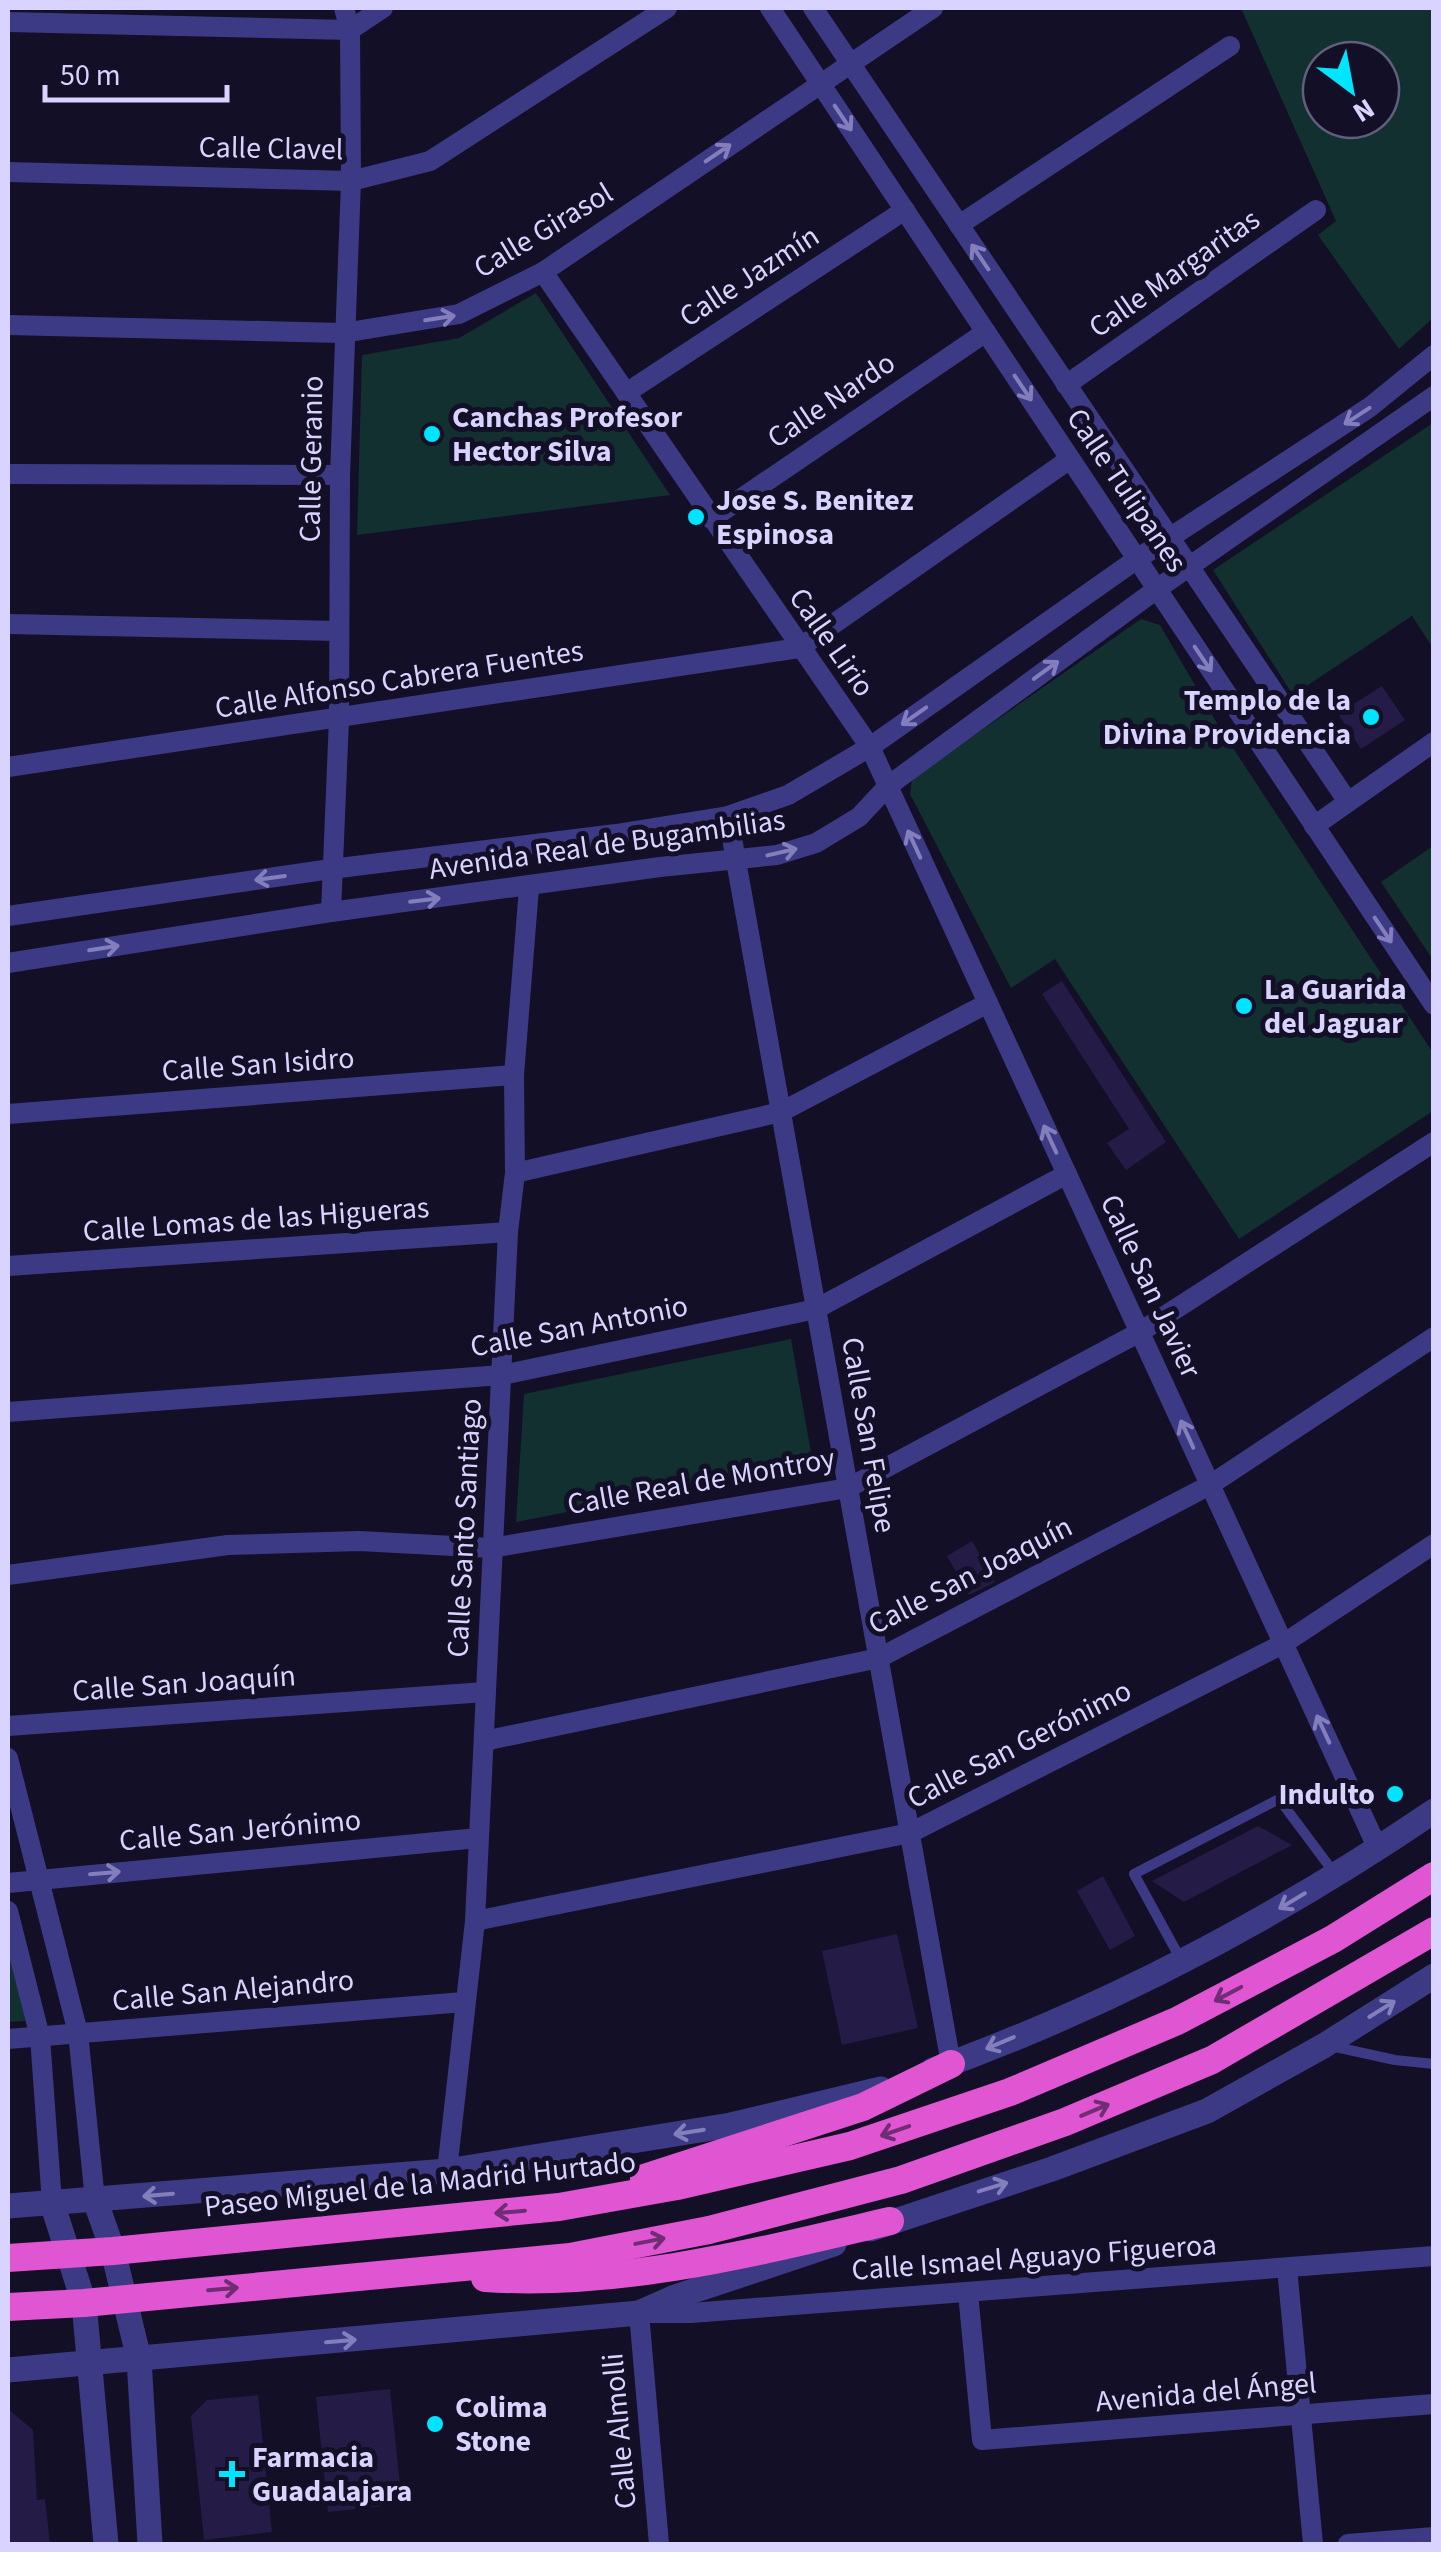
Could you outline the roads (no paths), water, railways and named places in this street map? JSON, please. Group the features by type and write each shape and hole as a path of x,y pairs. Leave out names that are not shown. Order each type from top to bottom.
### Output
{"highway":[{"name":"Paseo Miguel de la Madrid Hurtado","path":"8,2258 560,2207 677,2186 850,2146 1010,2092 1177,2021 1332,1939 1434,1876"},
{"path":"8,2307 570,2256 709,2230 901,2180 1065,2122 1212,2060 1434,1930"},
{"path":"560,2207 863,2107 951,2064"},
{"path":"394,2273 536,2281 707,2263 890,2221"}],"street":[{"name":"Calle Geranio","path":"331,912 340,718 340,475 350,181 350,30 344,8"},
{"path":"8,22 350,30 383,8"},
{"name":"Calle Clavel","path":"8,172 350,181 430,161 667,8"},
{"name":"Calle Tulipanes","path":"770,8 1434,1005"},
{"name":"Calle Tulipanes","path":"813,8 1348,802"},
{"name":"Calle Girasol","path":"8,325 343,333 459,314 544,272 933,8"},
{"path":"959,226 1230,46"},
{"name":"Calle Jazmín","path":"626,393 905,210"},
{"name":"Calle Margaritas","path":"1066,386 1316,210"},
{"name":"Calle Lirio","path":"544,272 798,648 870,747"},
{"name":"Calle Nardo","path":"711,518 986,332"},
{"name":"Avenida Real de Bugambilias","path":"8,916 331,869 616,834 728,816 788,795 870,747 1137,560 1388,393 1434,356"},
{"path":"1388,393 1400,420"},
{"name":"Avenida Real de Bugambilias","path":"8,963 331,912 777,855 816,843 859,818 888,786 1157,589 1434,396"},
{"path":"798,648 1070,459"},
{"path":"8,474 340,475"},
{"path":"8,624 339,631"},
{"name":"Calle Alfonso Cabrera Fuentes","path":"8,767 798,648"},
{"path":"1314,826 1434,742"},
{"name":"Calle San Javier","path":"870,747 1378,1849"},
{"name":"Calle San Felipe","path":"728,816 951,2064"},
{"name":"Calle Santo Santiago","path":"448,2171 475,1922 491,1548 514,1173 514,1074 529,888"},
{"path":"514,1173 781,1112 988,1003"},
{"name":"Calle San Isidro","path":"8,1114 514,1074"},
{"name":"Calle Real de Montroy","path":"8,1575 228,1545 359,1541 491,1548 848,1488 1140,1332 1434,1142"},
{"name":"Calle San Antonio","path":"8,1412 502,1376 816,1310 1067,1174"},
{"name":"Calle Lomas de las Higueras","path":"8,1266 508,1232"},
{"name":"Calle San Joaquín","path":"484,1741 879,1658 1210,1485 1434,1337"},
{"name":"Calle San Gerónimo","path":"475,1922 910,1833 1284,1644 1434,1544"},
{"name":"Calle San Joaquín","path":"8,1726 485,1692"},
{"path":"8,1758 78,2033 95,2200 126,2297 140,2360 150,2544"},
{"path":"8,2206 448,2171 732,2125 878,2090 951,2064 1092,2004 1228,1939 1434,1812"},
{"name":"Calle San Jerónimo","path":"8,1882 478,1838"},
{"path":"8,1912 40,2037 52,2202 84,2303 106,2544"},
{"path":"8,2370 638,2313 1208,2111 1434,1976"},
{"name":"Calle San Alejandro","path":"8,2039 464,2002"},
{"name":"Calle Ismael Aguayo Figueroa","path":"638,2313 691,2313 1434,2256"},
{"path":"1287,2268 1313,2544"},
{"name":"Avenida del Ángel","path":"968,2293 982,2440 1434,2404"},
{"name":"Calle Almolli","path":"638,2313 659,2544"},
{"path":"1348,2544 1434,2537"}],"lane":[{"path":"1182,1961 1134,1874 1279,1799 1336,1875"},
{"path":"1326,2044 1394,2060 1434,2064"}],"place":[{"name":"Canchas Profesor Hector Silva","path":"432,434"},
{"name":"Jose S. Benitez Espinosa","path":"696,517"},
{"name":"Templo de la Divina Providencia","path":"1371,717"},
{"name":"La Guarida del Jaguar","path":"1244,1006"},
{"name":"Indulto","path":"1395,1794"},
{"name":"Colima Stone","path":"435,2424"},
{"name":"Farmacia Guadalajara","path":"232,2474"}]}
